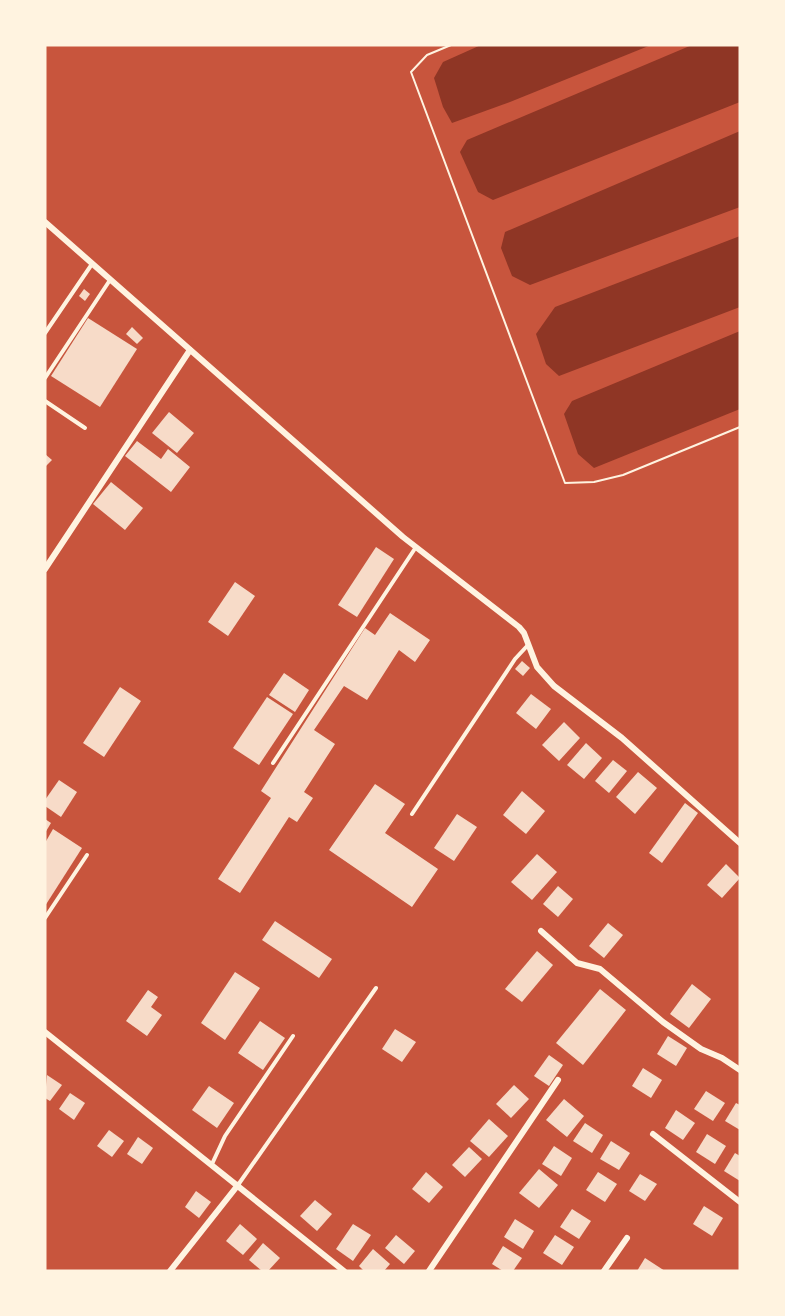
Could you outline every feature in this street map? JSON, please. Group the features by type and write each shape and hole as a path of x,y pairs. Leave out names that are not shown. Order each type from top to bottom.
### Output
{"street":[{"path":"45,222 416,547 519,627 537,667 554,686 622,738 740,843"},
{"path":"45,570 190,350"},
{"path":"541,931 577,963 600,969 663,1022 701,1049 722,1058 740,1070"},
{"path":"45,1032 345,1271"},
{"path":"429,1271 558,1080"},
{"path":"653,1134 740,1202"},
{"path":"170,1271 238,1185"},
{"path":"604,1271 627,1239"}],"lane":[{"path":"45,333 93,263"},
{"path":"45,378 111,280"},
{"path":"45,401 85,428"},
{"path":"273,763 416,547"},
{"path":"412,814 515,659 528,644"},
{"path":"45,918 87,855"},
{"path":"238,1185 376,988"},
{"path":"212,1164 225,1136 292,1036"}],"path":[{"path":"451,45 427,55 411,72 565,483 594,482 623,475 706,443 740,427"}],"shaded area":[{"path":"481,45 651,45 452,123 443,107 434,78 443,62"},
{"path":"692,45 740,45 740,102 493,200 478,192 460,152 467,140"},
{"path":"740,131 740,207 530,285 512,276 501,248 505,232"},
{"path":"740,236 740,307 559,376 546,364 536,334 555,307"},
{"path":"740,331 740,409 594,468 578,454 564,414 572,401"}],"building":[{"path":"84,289 90,294 85,301 79,296"},
{"path":"88,318 137,349 100,407 51,376"},
{"path":"132,327 143,338 137,344 126,334"},
{"path":"169,412 194,433 177,453 152,433"},
{"path":"137,441 161,459 168,449 190,467 171,492 125,456"},
{"path":"45,454 52,460 45,467"},
{"path":"111,482 143,508 125,530 93,504"},
{"path":"376,547 394,559 357,617 338,605"},
{"path":"235,582 255,596 228,636 208,622"},
{"path":"390,613 430,640 415,662 399,650 367,700 344,686 314,730 335,744 304,792 313,798 297,822 289,817 240,893 218,879 271,798 261,791 365,628 375,635"},
{"path":"522,661 530,668 523,676 515,669"},
{"path":"284,673 309,690 295,712 269,695"},
{"path":"120,687 141,701 104,757 83,743"},
{"path":"531,694 551,709 536,729 516,713"},
{"path":"267,697 293,714 259,765 233,748"},
{"path":"564,722 580,738 559,761 542,745"},
{"path":"586,743 602,758 584,779 567,765"},
{"path":"613,760 627,771 609,793 595,781"},
{"path":"638,772 657,788 635,814 616,797"},
{"path":"59,780 77,792 61,817 45,806 45,800"},
{"path":"375,784 405,804 385,833 438,869 412,907 329,850"},
{"path":"522,791 545,811 526,834 503,815"},
{"path":"685,803 698,813 662,863 649,853"},
{"path":"457,814 477,827 454,861 434,848"},
{"path":"45,819 51,823 45,833"},
{"path":"53,829 82,848 45,906 45,843"},
{"path":"537,854 557,872 532,900 511,882"},
{"path":"726,864 740,878 722,898 707,885"},
{"path":"558,886 573,899 558,917 543,904"},
{"path":"275,921 332,959 319,978 262,940"},
{"path":"608,923 623,935 604,958 589,946"},
{"path":"537,951 553,965 522,1002 505,989"},
{"path":"235,972 260,988 225,1040 201,1023"},
{"path":"692,984 711,999 689,1028 670,1014"},
{"path":"600,989 626,1010 583,1065 556,1043"},
{"path":"148,990 158,997 151,1007 162,1015 147,1036 126,1021"},
{"path":"260,1021 285,1038 263,1070 238,1053"},
{"path":"395,1029 416,1042 402,1062 382,1049"},
{"path":"668,1036 687,1048 676,1066 657,1054"},
{"path":"549,1055 563,1065 549,1086 534,1076"},
{"path":"643,1068 662,1080 651,1098 632,1086"},
{"path":"47,1075 62,1085 50,1101 45,1098"},
{"path":"514,1085 529,1099 511,1118 496,1104"},
{"path":"209,1086 234,1103 217,1128 192,1110"},
{"path":"706,1091 725,1103 713,1121 694,1109"},
{"path":"70,1093 85,1103 74,1120 59,1109"},
{"path":"564,1099 584,1116 567,1137 546,1120"},
{"path":"736,1103 740,1105 740,1130 725,1121"},
{"path":"676,1110 695,1123 683,1140 665,1128"},
{"path":"489,1119 508,1136 489,1157 470,1141"},
{"path":"585,1123 603,1135 592,1153 573,1141"},
{"path":"109,1130 124,1141 112,1157 97,1146"},
{"path":"707,1134 726,1146 715,1164 696,1152"},
{"path":"138,1137 153,1148 142,1164 127,1154"},
{"path":"611,1141 630,1153 619,1170 600,1159"},
{"path":"554,1146 572,1158 561,1176 542,1164"},
{"path":"469,1147 482,1159 465,1177 452,1165"},
{"path":"735,1153 740,1156 740,1181 724,1171"},
{"path":"539,1169 558,1185 539,1208 519,1193"},
{"path":"426,1172 443,1187 429,1203 412,1189"},
{"path":"598,1172 617,1184 605,1202 586,1190"},
{"path":"640,1174 657,1184 645,1201 629,1191"},
{"path":"196,1191 211,1202 199,1218 185,1207"},
{"path":"315,1200 332,1214 317,1231 300,1216"},
{"path":"704,1206 723,1218 712,1236 693,1224"},
{"path":"572,1209 591,1221 579,1239 560,1227"},
{"path":"515,1219 534,1231 523,1249 504,1237"},
{"path":"240,1224 257,1239 243,1255 226,1241"},
{"path":"353,1224 371,1235 353,1261 336,1249"},
{"path":"396,1235 415,1251 404,1264 385,1248"},
{"path":"555,1235 574,1247 562,1265 543,1253"},
{"path":"263,1243 280,1258 268,1271 262,1271 249,1260"},
{"path":"503,1246 522,1258 513,1271 503,1271 492,1264"},
{"path":"373,1249 390,1264 384,1271 364,1271 359,1266"},
{"path":"645,1258 665,1271 637,1271"}]}
